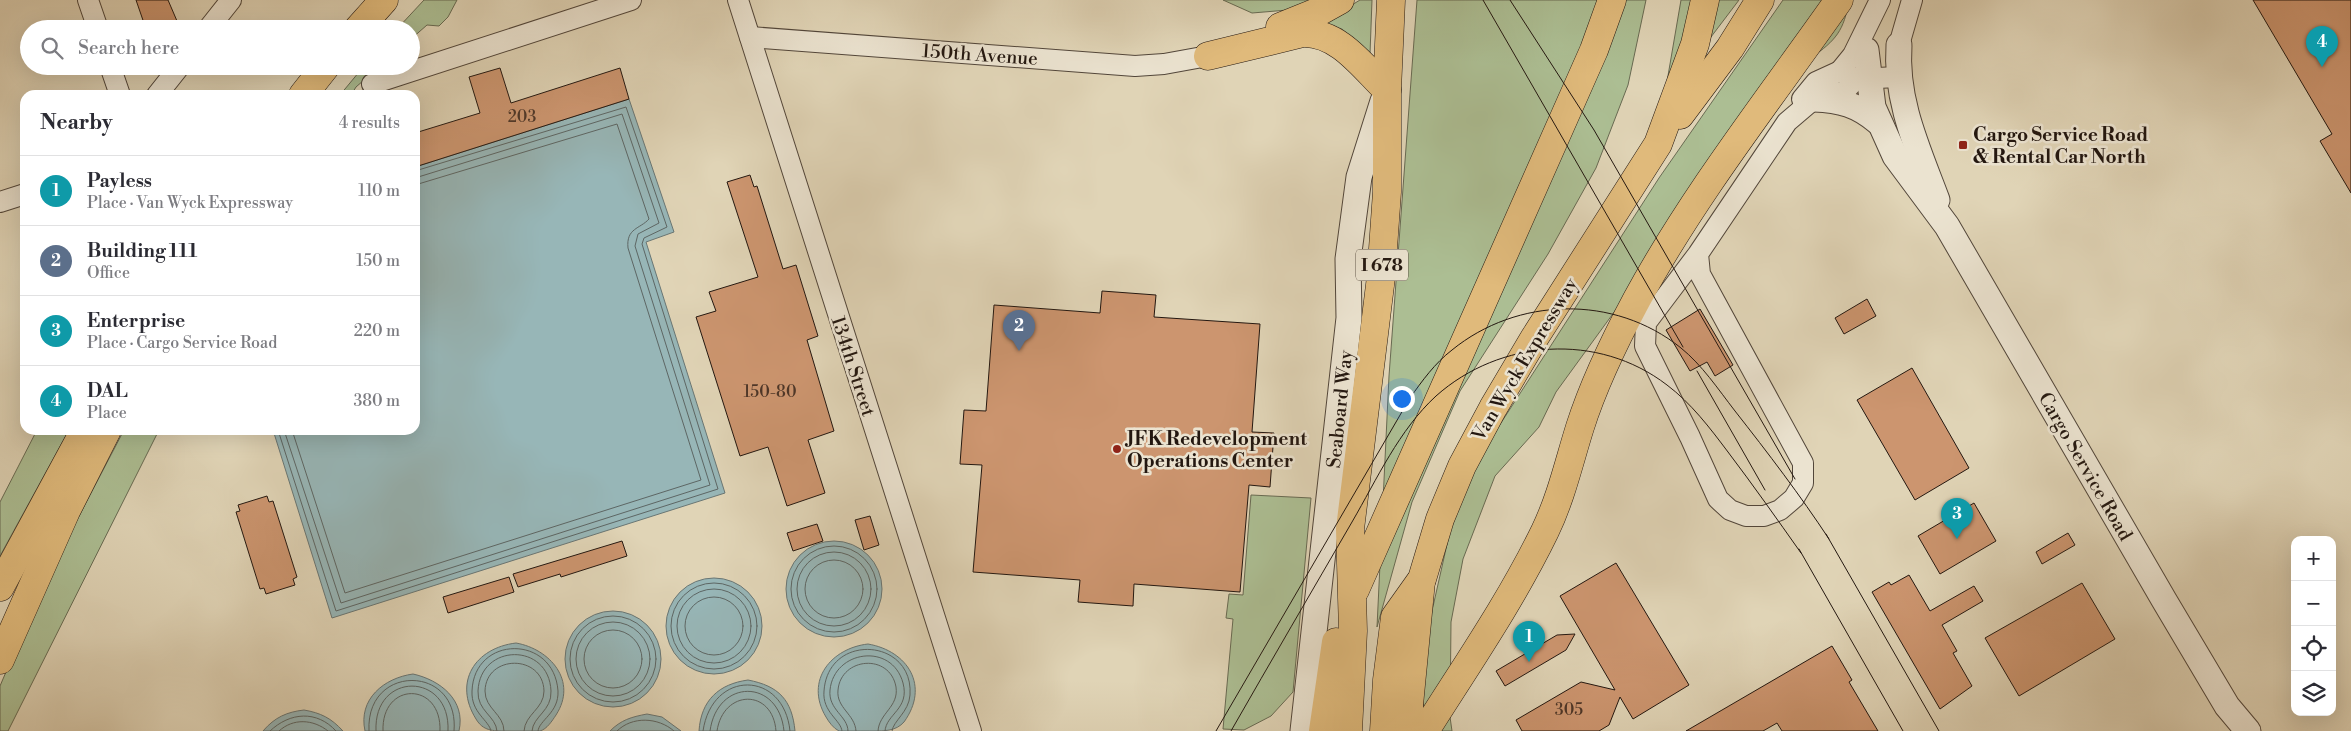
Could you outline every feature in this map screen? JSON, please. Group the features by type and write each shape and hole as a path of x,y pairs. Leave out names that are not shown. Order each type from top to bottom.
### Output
{"highway":[{"path":"366,20 384,0"},
{"path":"1208,56 1322,10 1340,0"},
{"name":"I 678","path":"1348,731 1354,593 1350,529 1382,277 1387,192 1387,90 1391,0"},
{"path":"1354,593 1587,68 1612,0"},
{"name":"Van Wyck Expressway","path":"1384,731 1387,680 1395,617 1422,579 1440,519 1462,466 1493,408 1535,337 1658,144 1695,44 1705,0"},
{"path":"1658,144 1730,48 1760,0"},
{"path":"1425,731 1489,631 1546,530 1565,479 1581,426 1603,368 1637,299 1685,220 1732,149 1839,0"},
{"path":"1208,56 1303,33 1313,33 1339,44 1387,90"},
{"path":"307,90 319,75"},
{"path":"0,587 82,435"},
{"path":"0,660 62,519 104,435"},
{"path":"1323,731 1350,529"},
{"path":"1410,731 1410,705 1422,579"}],"street":[{"path":"88,0 95,20"},
{"path":"215,20 231,0"},
{"path":"420,68 631,0"},
{"name":"134th Street","path":"738,0 971,731"},
{"name":"Cargo Service Road","path":"1880,0 1869,22 1866,50 1855,76 1895,156 1947,226 2227,706 2237,731"},
{"name":"Cargo Service Road","path":"1912,0 1899,45 1898,77 1908,120 1947,226"},
{"path":"1787,122 1814,99 1825,93 1844,92 1855,76 1853,55 1869,22"},
{"name":"150th Avenue","path":"750,37 1136,66 1164,64 1208,56"},
{"path":"113,75 118,90"},
{"path":"161,90 173,75"},
{"path":"372,84 400,75"},
{"path":"1698,254 1700,274 1803,463 1803,483 1794,498 1780,510 1764,516 1746,516 1730,510 1718,500 1690,437 1645,346 1646,323 1698,254 1807,92 1816,82 1855,76 1898,77"},
{"name":"Seaboard Way","path":"1303,731 1349,318 1348,259 1350,241 1359,177 1387,90"},
{"path":"1814,99 1848,103 1862,110 1878,122"},
{"path":"0,202 20,196"},
{"name":"Cargo Service Road","path":"2227,706 2248,731"}],"green space":[{"path":"424,0 457,0 448,17 439,26 427,25 420,31 420,20 405,20"},
{"path":"1223,0 1321,0 1300,9 1252,13"},
{"path":"1360,0 1372,0 1370,54 1342,29 1319,21 1342,11"},
{"path":"1417,0 1646,0 1628,85 1596,168 1548,254 1460,391 1412,502 1377,627 1389,376"},
{"path":"1681,0 1739,0 1664,99"},
{"path":"1783,0 1849,0 1838,34 1827,46 1811,58 1628,293 1556,392 1539,427 1495,476 1463,559 1451,622 1450,717 1452,731 1418,731 1416,709 1424,708 1420,679 1432,611 1450,531 1479,457 1659,178"},
{"path":"357,75 370,75 354,90 344,90"},
{"path":"34,435 66,435 0,556 0,502"},
{"path":"121,435 156,435 8,731 0,731 0,686 44,583"},
{"path":"1251,495 1311,498 1293,692 1271,716 1244,730 1223,729 1233,619 1226,618 1229,594 1243,595"}],"water":[{"path":"629,99 674,232 646,242 725,493 332,618 275,435 420,435 420,165"},
{"path":"834,541 852,545 868,555 878,571 882,589 878,607 868,623 852,633 834,637 816,633 800,623 790,607 786,589 790,571 800,555 816,545"},
{"path":"714,578 732,582 748,592 758,608 762,626 758,644 748,660 732,670 714,674 696,670 680,660 670,644 666,626 670,608 680,592 696,582"},
{"path":"613,611 631,615 647,625 657,641 661,659 657,677 647,693 631,703 613,707 595,703 579,693 569,677 565,659 569,641 579,625 595,615"},
{"path":"516,643 528,646 549,659 557,668 562,679 564,690 562,702 551,722 540,731 501,731 485,728 476,719 469,705 468,680 472,669 479,659 502,646"},
{"path":"868,644 894,654 904,662 911,672 915,683 912,709 904,722 894,729 882,731 839,731 828,721 820,703 818,691 820,679 825,668 833,659 843,652"},
{"path":"413,674 433,681 449,693 459,710 459,731 365,731 365,709 369,700 383,685 402,676"},
{"path":"748,680 768,686 782,696 791,711 795,731 699,731 703,711 713,695 728,685"},
{"path":"304,710 325,717 343,731 263,731 282,716"},
{"path":"647,714 662,717 681,731 610,731 618,724 636,716"}],"building":[{"path":"136,0 168,0 177,20 143,20"},
{"path":"2253,0 2351,0 2351,193 2320,141 2332,134"},
{"path":"500,68 511,103 620,68 629,99 420,165 420,131 480,113 469,77"},
{"path":"750,175 754,187 757,186 783,269 796,265 818,336 807,340 834,431 808,440 825,493 787,506 768,447 740,456 696,317 716,311 709,292 758,277 727,182"},
{"name":"JFK Redevelopment Operations Center","path":"1102,291 1156,295 1154,317 1260,324 1252,432 1274,433 1270,487 1249,485 1240,592 1134,584 1133,606 1078,602 1080,580 973,572 982,465 960,464 964,410 986,411 994,305 1100,313"},
{"path":"1867,299 1876,316 1844,334 1835,318"},
{"path":"1700,309 1733,365 1715,376 1707,362 1690,371 1666,330"},
{"path":"1912,368 1969,468 1915,500 1857,400"},
{"path":"267,496 269,502 273,501 297,577 293,579 295,585 266,594 264,588 260,589 236,512 240,511 238,505"},
{"path":"1974,503 1996,541 1940,574 1918,536"},
{"path":"870,516 879,545 864,550 855,520"},
{"path":"817,524 823,541 793,551 787,533"},
{"path":"2068,533 2075,545 2042,564 2036,552"},
{"path":"622,541 627,556 561,577 560,574 518,587 513,574"},
{"path":"1616,563 1689,685 1633,719 1620,697 1609,725 1599,731 1522,731 1516,720 1581,682 1615,690 1560,596"},
{"path":"1909,575 1930,611 1974,586 1983,601 1942,625 1957,651 1953,653 1972,686 1940,709 1872,592 1889,582 1891,585"},
{"path":"509,577 514,592 448,613 443,597"},
{"path":"2082,583 2115,639 2019,696 1985,638"},
{"path":"1575,634 1566,650 1505,686 1496,671 1557,635"},
{"path":"1832,646 1852,680 1849,682 1878,731 1782,731 1777,723 1763,731 1686,731"}],"tram line":[{"path":"1483,0 1683,347"},
{"path":"1510,0 1594,130 1795,479"},
{"path":"1216,731 1410,398 1434,366 1452,350 1478,332 1506,320 1535,312 1566,309 1596,311 1626,318 1655,330 1681,348 1703,370 1784,474 1829,539"},
{"path":"1231,731 1390,456 1411,424 1436,396 1461,377 1489,363 1519,353 1550,349 1580,350 1611,356 1640,368 1667,385 1692,408 1714,434 1801,553"},
{"path":"1697,371 1765,490"},
{"path":"1826,534 1939,731"},
{"path":"1799,549 1903,731"}],"place":[{"name":"DAL","path":"2322,67"},
{"name":"Cargo Service Road & Rental Car North","path":"1963,145"},
{"name":"Building 111","path":"1019,351"},
{"name":"JFK Redevelopment Operations Center","path":"1117,449"},
{"name":"Enterprise","path":"1957,539"},
{"name":"Payless","path":"1529,662"}]}
